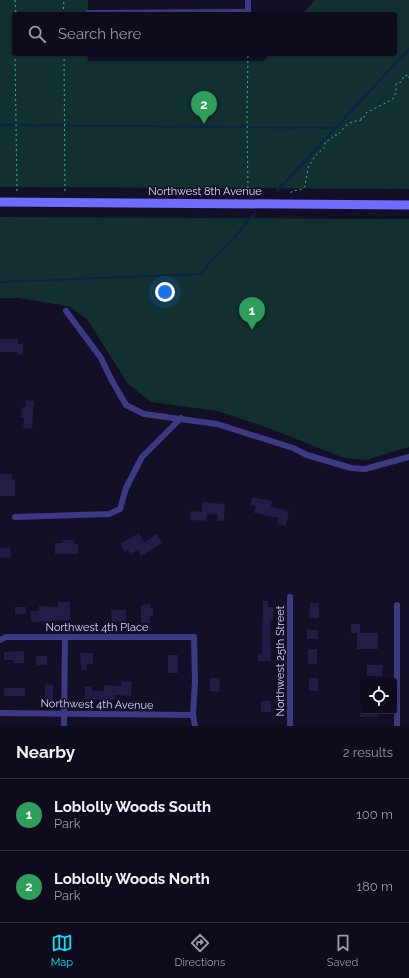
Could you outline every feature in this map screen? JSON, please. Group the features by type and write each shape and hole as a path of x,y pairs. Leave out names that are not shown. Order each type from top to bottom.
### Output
{"street":[{"path":"248,0 248,12"},
{"name":"Northwest 8th Avenue","path":"0,202 409,204"},
{"path":"66,311 101,358 126,405 144,414 218,424 293,448 306,455 351,468 365,469 409,457"},
{"path":"15,517 108,514 120,509 126,488 142,457 182,418"},
{"name":"Northwest 25th Street","path":"290,597 290,726"},
{"path":"397,726 398,605"},
{"name":"Northwest 4th Place","path":"0,640 6,637 194,637 195,681 193,715"},
{"path":"64,726 65,637"},
{"name":"Northwest 4th Avenue","path":"0,714 64,713 193,715"},
{"path":"193,715 195,726"}],"path":[{"path":"16,0 16,12"},
{"path":"63,12 64,0"},
{"path":"15,56 17,193"},
{"path":"64,56 65,193"},
{"path":"248,56 248,193"},
{"path":"291,193 292,191 301,190 304,188 308,168 315,156 325,147 326,142 331,139 334,134 338,135 351,122 360,121 366,114 393,99 396,93 396,84 401,82 404,76 408,75 409,78"}],"green space":[{"path":"0,0 88,0 88,12 12,12 12,56 87,56 88,61 264,61 268,56 397,56 397,12 304,12 315,0 409,0 409,189 0,187"},
{"path":"0,217 409,219 409,447 366,460 344,458 266,427 218,411 151,402 128,384 87,319 68,306 18,298 0,298"}],"building":[{"path":"0,339 18,339 18,344 23,344 23,355 17,354 17,352 0,352"},
{"path":"26,400 34,401 32,429 23,428 24,418 21,417 22,407 25,408"},
{"path":"0,474 12,474 12,479 15,479 15,496 0,496"},
{"path":"252,497 272,501 271,507 289,511 286,526 277,524 279,518 254,513 256,506 250,505"},
{"path":"202,502 225,504 224,521 217,521 218,515 207,514 206,521 190,520 191,511 202,512"},
{"path":"139,533 144,542 157,534 162,543 141,556 138,550 130,554 128,550 125,552 120,544"},
{"path":"63,540 74,540 74,544 78,544 78,554 55,554 55,543 63,543"},
{"path":"10,547 11,557 0,558 0,548"},
{"path":"263,601 268,601 268,607 273,607 273,620 270,620 271,661 258,661 258,654 262,654"},
{"path":"58,602 70,602 70,620 31,622 31,611 39,611 39,606 58,607"},
{"path":"310,603 319,603 319,618 309,618"},
{"path":"151,604 153,616 150,616 150,623 141,623 141,605"},
{"path":"15,607 26,607 26,614 15,614"},
{"path":"111,610 126,610 126,621 112,622"},
{"path":"351,624 360,624 360,633 378,633 378,649 357,649 357,633 351,633"},
{"path":"307,630 318,630 318,639 307,639"},
{"path":"308,649 317,649 317,664 308,664"},
{"path":"24,651 24,663 14,663 14,660 4,660 4,652"},
{"path":"80,653 93,653 93,664 87,664 87,670 81,670"},
{"path":"168,655 178,655 178,673 168,673"},
{"path":"36,656 47,656 47,665 36,665"},
{"path":"367,665 383,665 382,676 367,676"},
{"path":"210,678 220,678 219,692 210,691"},
{"path":"309,678 318,678 318,691 309,691"},
{"path":"121,681 132,682 131,696 115,695 115,700 85,699 85,687 92,687 92,691 104,691 104,685 121,686"},
{"path":"45,684 53,685 53,701 45,701"},
{"path":"4,688 25,688 25,696 4,696"},
{"path":"261,701 271,701 271,712 261,712"},
{"path":"360,711 361,714 379,714 379,717 360,717"}],"waterway":[{"path":"277,191 409,49"},
{"path":"0,125 334,128"},
{"path":"0,282 200,274 256,213"}],"place":[{"name":"Loblolly Woods North","path":"204,124"},
{"name":"Loblolly Woods South","path":"252,330"}]}
